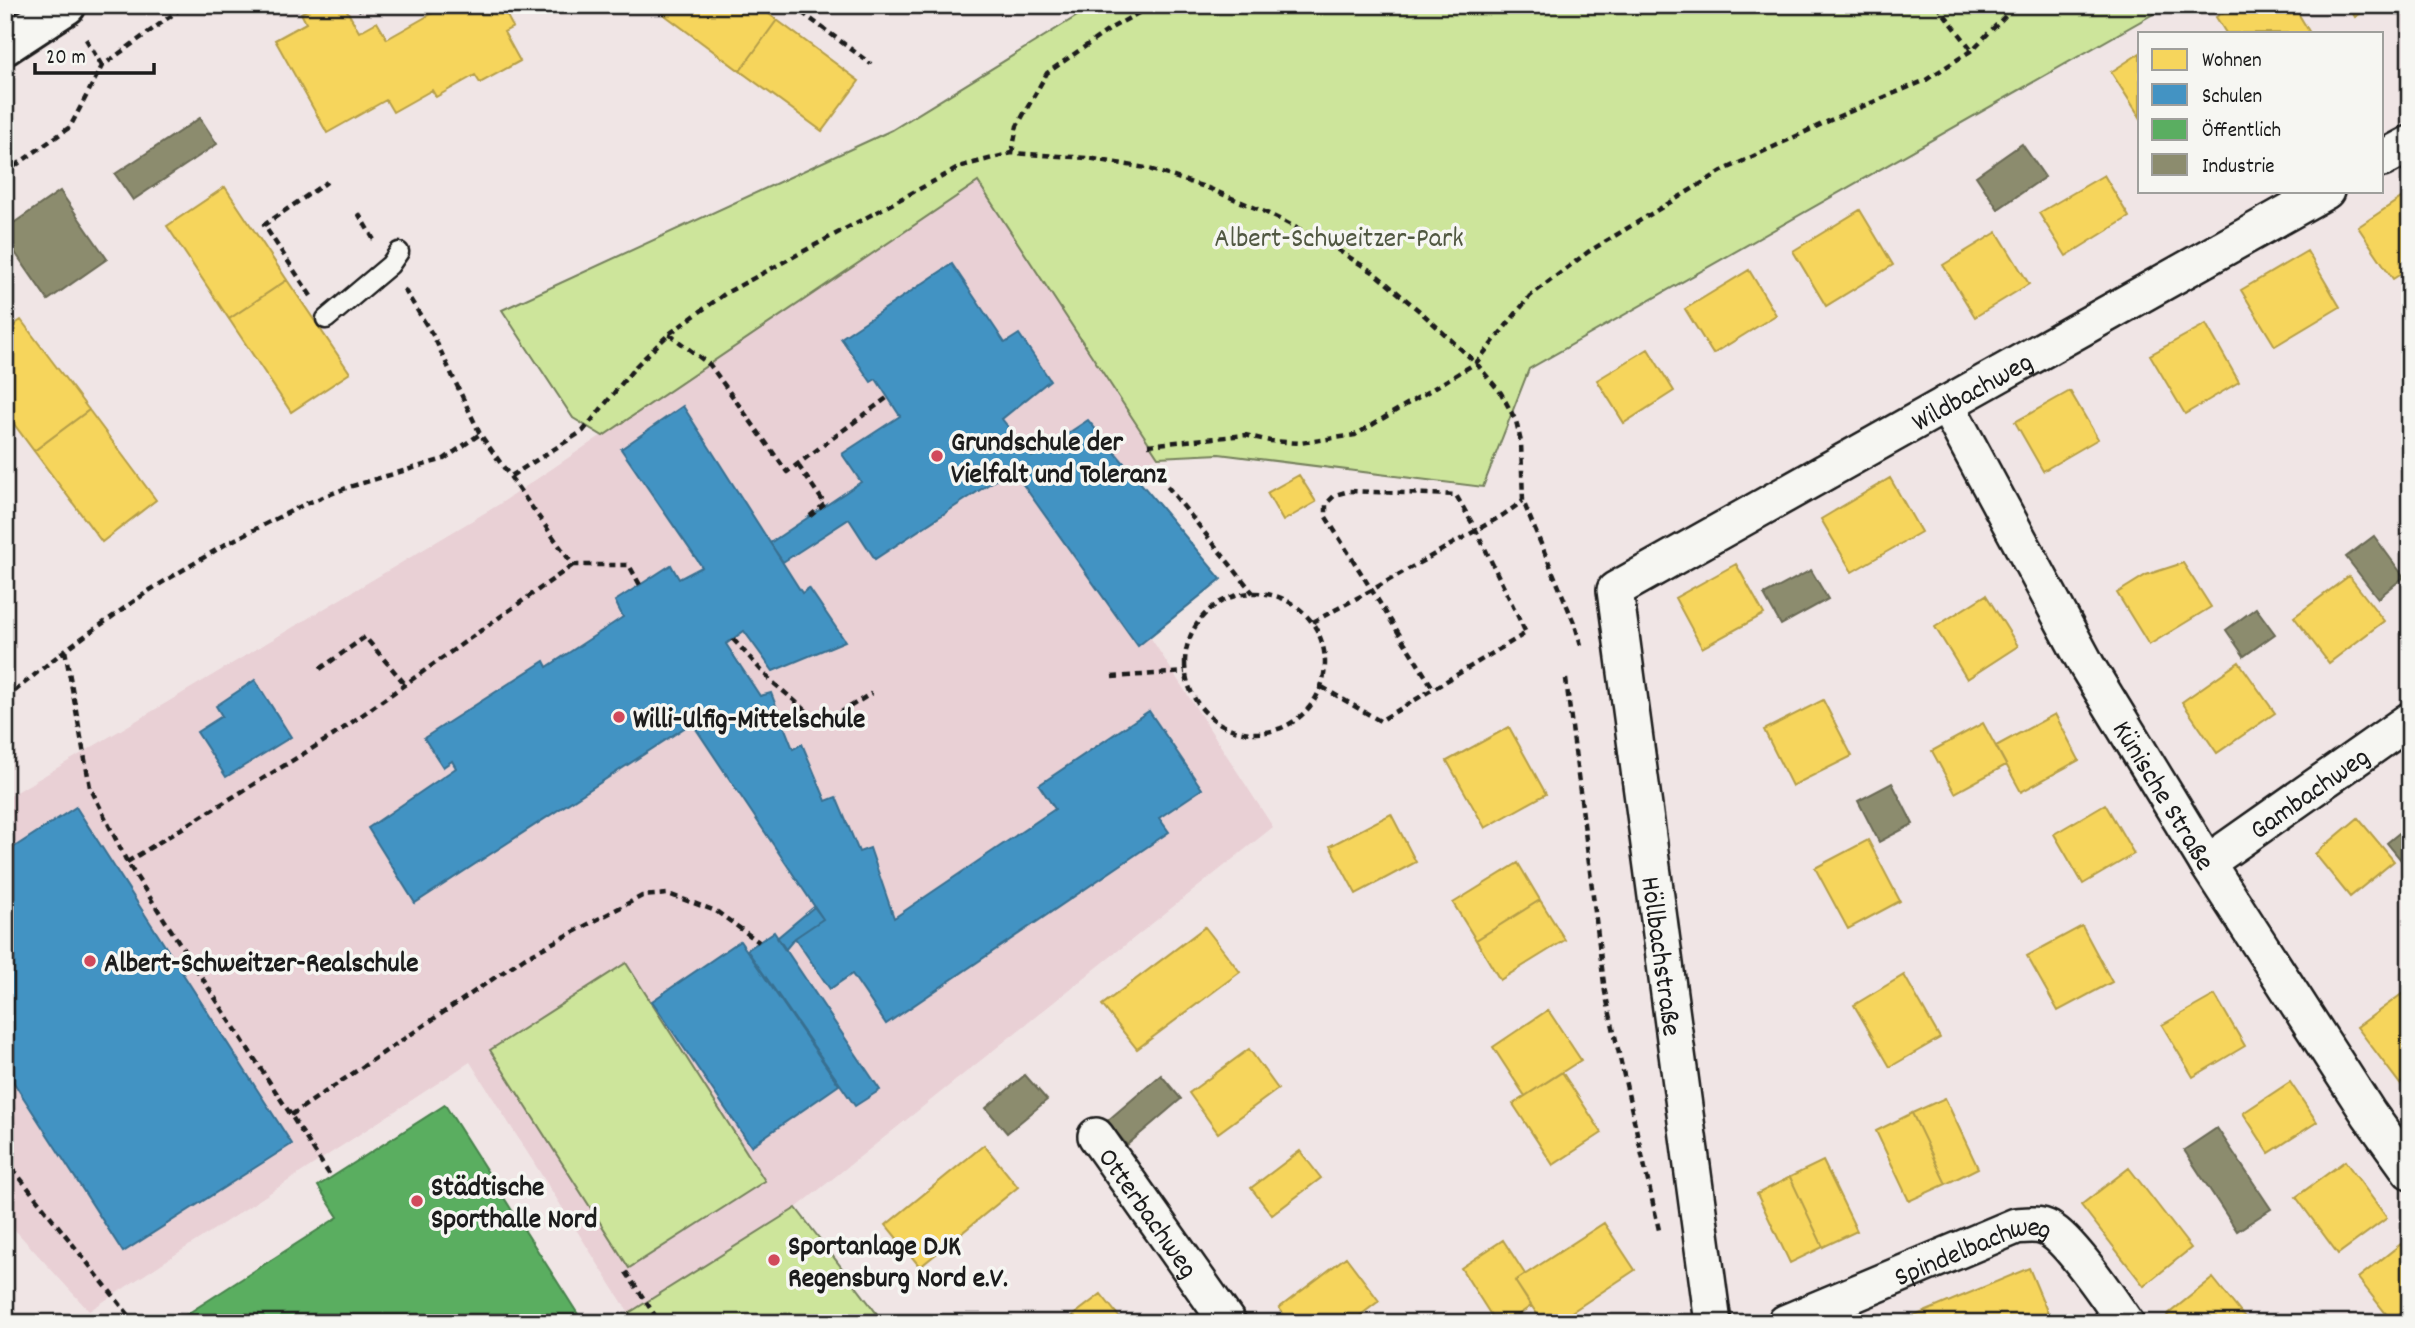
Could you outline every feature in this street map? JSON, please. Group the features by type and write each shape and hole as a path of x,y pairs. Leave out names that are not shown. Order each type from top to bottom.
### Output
{"street":[{"path":"5,45 66,5"},
{"path":"2384,158 2410,144"},
{"name":"Wildbachweg","path":"1615,590 2324,192"},
{"name":"Künische Straße","path":"1945,404 2087,666 2207,863 2369,1114 2410,1171"},
{"name":"Höllbachstraße","path":"1615,590 1713,1323"},
{"name":"Gambachweg","path":"2207,863 2410,720"},
{"name":"Otterbachweg","path":"1096,1136 1228,1323"},
{"name":"Spindelbachweg","path":"1785,1323 2017,1226 2032,1224 2048,1228 2064,1241 2126,1323"}],"lane":[{"path":"326,319 395,258"}],"path":[{"path":"5,173 70,127 102,66 186,5"},
{"path":"357,5 361,12 372,5"},
{"path":"793,5 871,64"},
{"path":"1012,153 1017,126 1047,73 1113,27 1153,5"},
{"path":"1937,5 1972,50"},
{"path":"1148,445 1245,435 1300,443 1355,435 1476,363 1530,296 1598,245 1722,171 1837,117 1926,80 1972,50 2016,5"},
{"path":"511,476 583,430 636,366 669,334 726,293 962,166 1012,153 1088,158 1146,168 1208,188 1323,241 1373,272 1476,363 1502,393 1516,421 1521,442 1523,501 1576,625 1583,650"},
{"path":"326,319 264,225 327,182"},
{"path":"358,214 395,258 481,434 573,565"},
{"path":"669,334 710,365 787,472 888,397"},
{"path":"5,699 65,650 150,590 226,544 305,503 443,459 481,434"},
{"path":"798,465 825,504 810,516"},
{"path":"1167,486 1253,593"},
{"path":"1322,687 1380,721 1526,633 1476,530 1455,495 1349,491 1335,495 1326,504 1325,517 1433,688"},
{"path":"1313,622 1503,515 1523,501"},
{"path":"127,862 334,735 573,565 629,565 640,584"},
{"path":"1253,593 1276,596 1296,605 1313,622 1323,642 1326,665 1322,687 1310,708 1293,723 1270,732 1247,734 1225,727 1205,713 1192,695 1185,672 1186,649 1194,627 1210,609 1230,597 1253,593"},
{"path":"320,669 365,636 405,684"},
{"path":"733,639 770,680 822,723 872,693"},
{"path":"65,650 90,787 127,862 331,1177"},
{"path":"1112,677 1185,672"},
{"path":"1566,678 1605,992 1659,1230"},
{"path":"291,1115 524,958 642,896 668,894 716,911 759,942"},
{"path":"5,1158 135,1323"},
{"path":"626,1272 660,1323"}],"shaded area":[{"path":"978,182 1158,457 1061,499 1273,827 796,1208 629,1313 470,1062 89,1311 5,1219 5,799 498,505"}],"green space":[{"name":"Albert-Schweitzer-Park","path":"1095,5 2169,5 1529,369 1483,487 1219,454 1158,457 978,182 603,436 573,418 502,310 892,130"},
{"path":"626,963 765,1181 629,1268 490,1050"},
{"name":"Sportanlage DJK Regensburg Nord e.V.","path":"796,1208 884,1323 636,1323 629,1313"}],"building: Wohnen":[{"path":"316,5 344,5 359,32 377,22 387,39 447,5 501,5 513,27 504,32 520,61 480,83 475,75 436,97 432,90 393,112 386,100 327,133 275,40 306,23 301,13"},
{"path":"661,5 757,5 777,20 740,71 658,10"},
{"path":"2235,5 2293,5 2309,32 2225,32 2216,17"},
{"path":"2348,5 2373,5 2355,17"},
{"path":"777,20 859,81 822,131 740,71"},
{"path":"2138,54 2138,114 2111,72"},
{"path":"2104,175 2129,217 2066,256 2039,213"},
{"path":"225,187 287,280 229,319 167,226"},
{"path":"2410,192 2410,268 2393,279 2358,227"},
{"path":"1860,210 1893,265 1826,306 1793,251"},
{"path":"1997,232 2029,284 1975,317 1943,265"},
{"path":"2307,251 2340,307 2275,346 2241,290"},
{"path":"1749,270 1776,315 1713,354 1685,309"},
{"path":"287,280 350,373 291,412 229,319"},
{"path":"21,320 89,410 34,451 5,412 5,331"},
{"path":"2206,324 2239,382 2185,414 2150,355"},
{"path":"1648,349 1674,391 1624,423 1597,380"},
{"path":"2070,391 2098,439 2043,471 2015,422"},
{"path":"89,410 156,500 102,542 34,451"},
{"path":"1299,475 1316,502 1283,521 1267,493"},
{"path":"1890,478 1921,532 1852,572 1821,519"},
{"path":"2183,563 2211,607 2149,645 2117,593 2146,575"},
{"path":"1736,564 1764,614 1702,648 1675,598"},
{"path":"2349,576 2384,621 2329,663 2294,617"},
{"path":"1986,595 2018,646 1967,679 1935,627"},
{"path":"2239,662 2275,713 2217,753 2182,702"},
{"path":"1823,700 1852,756 1792,786 1764,730"},
{"path":"2055,714 2079,760 2021,792 1996,746"},
{"path":"1983,723 2006,765 1955,793 1932,751"},
{"path":"1509,727 1546,794 1485,828 1447,761"},
{"path":"2105,804 2134,854 2083,884 2054,834"},
{"path":"1391,814 1416,862 1356,894 1330,846"},
{"path":"2358,818 2394,861 2350,897 2315,854"},
{"path":"1868,840 1900,901 1848,929 1815,868"},
{"path":"1518,863 1540,900 1476,940 1453,903"},
{"path":"1540,900 1565,940 1500,980 1476,940"},
{"path":"2082,926 2112,982 2058,1011 2027,956"},
{"path":"1205,927 1240,972 1137,1049 1102,1005"},
{"path":"1904,975 1940,1038 1890,1067 1854,1005"},
{"path":"2410,988 2410,1076 2400,1084 2357,1027"},
{"path":"2215,995 2245,1046 2193,1077 2162,1025"},
{"path":"1548,1010 1581,1060 1525,1096 1493,1047"},
{"path":"1249,1049 1278,1089 1218,1133 1189,1093"},
{"path":"1562,1072 1602,1133 1553,1165 1513,1104"},
{"path":"2290,1082 2317,1122 2269,1153 2243,1113"},
{"path":"1945,1098 1978,1168 1946,1184 1912,1113"},
{"path":"1912,1113 1946,1184 1909,1201 1876,1131"},
{"path":"984,1145 1018,1187 920,1267 886,1225"},
{"path":"1300,1151 1321,1178 1272,1215 1251,1188"},
{"path":"1823,1161 1857,1231 1823,1247 1790,1177"},
{"path":"2345,1161 2387,1218 2338,1254 2296,1197"},
{"path":"2129,1168 2191,1248 2144,1286 2081,1205"},
{"path":"1790,1177 1823,1247 1790,1263 1757,1194"},
{"path":"1604,1223 1635,1270 1555,1323 1543,1323 1515,1281"},
{"path":"1503,1240 1525,1274 1515,1281 1531,1306 1506,1323 1496,1323 1461,1268"},
{"path":"2401,1244 2410,1255 2410,1305 2391,1320 2358,1278"},
{"path":"1346,1257 1379,1301 1350,1323 1290,1323 1279,1308"},
{"path":"2029,1268 2052,1323 1915,1323 1912,1317"},
{"path":"2213,1278 2249,1323 2173,1323 2167,1315"},
{"path":"1101,1294 1124,1323 1063,1323"}],"building: Schulen":[{"name":"Grundschule der Vielfalt und Toleranz","path":"952,264 1005,343 1019,334 1050,380 1002,419 1032,457 1088,420 1221,579 1138,646 1012,469 875,559 849,519 783,562 770,543 861,482 842,454 900,416 876,379 871,382 841,338"},
{"name":"Willi-Ulfig-Mittelschule","path":"683,406 802,593 809,588 845,641 773,671 744,631 726,644 760,696 771,693 793,749 802,744 826,801 836,797 859,852 870,848 894,918 1055,809 1039,785 1149,711 1202,789 1159,818 1169,832 886,1024 852,974 830,989 795,938 823,919 692,723 415,903 368,828 456,768 452,761 443,767 424,738 544,661 547,667 623,617 615,601 671,565 679,579 702,567 621,449"},
{"path":"255,680 291,737 226,777 197,732 222,716 216,706"},
{"name":"Albert-Schweitzer-Realschule","path":"76,807 292,1144 123,1252 5,1069 5,853"},
{"path":"814,907 823,919 795,938 785,950 777,938"},
{"path":"774,932 880,1090 855,1106 747,950"},
{"path":"740,941 839,1085 751,1146 652,1001"}],"building: Öffentlich":[{"name":"Städtische Sporthalle Nord","path":"445,1105 581,1319 576,1323 188,1323 184,1316 338,1217 318,1186"}],"building: Industrie":[{"path":"200,118 217,144 133,200 115,174"},
{"path":"2022,144 2045,177 1998,209 1976,176"},
{"path":"60,191 107,259 48,300 5,238 5,229"},
{"path":"2374,536 2404,577 2378,598 2346,557"},
{"path":"1811,570 1828,599 1781,625 1764,595"},
{"path":"2256,608 2275,634 2244,656 2226,630"},
{"path":"1892,783 1913,824 1879,842 1858,801"},
{"path":"2410,824 2410,871 2387,843"},
{"path":"1025,1075 1047,1100 1007,1133 986,1108"},
{"path":"1161,1075 1181,1099 1127,1145 1107,1121"},
{"path":"2217,1128 2271,1209 2237,1231 2184,1150"}],"place":[{"name":"Grundschule der Vielfalt und Toleranz","path":"937,456"},
{"name":"Willi-Ulfig-Mittelschule","path":"619,717"},
{"name":"Albert-Schweitzer-Realschule","path":"90,961"},
{"name":"Städtische Sporthalle Nord","path":"417,1201"},
{"name":"Sportanlage DJK Regensburg Nord e.V.","path":"774,1260"}]}
